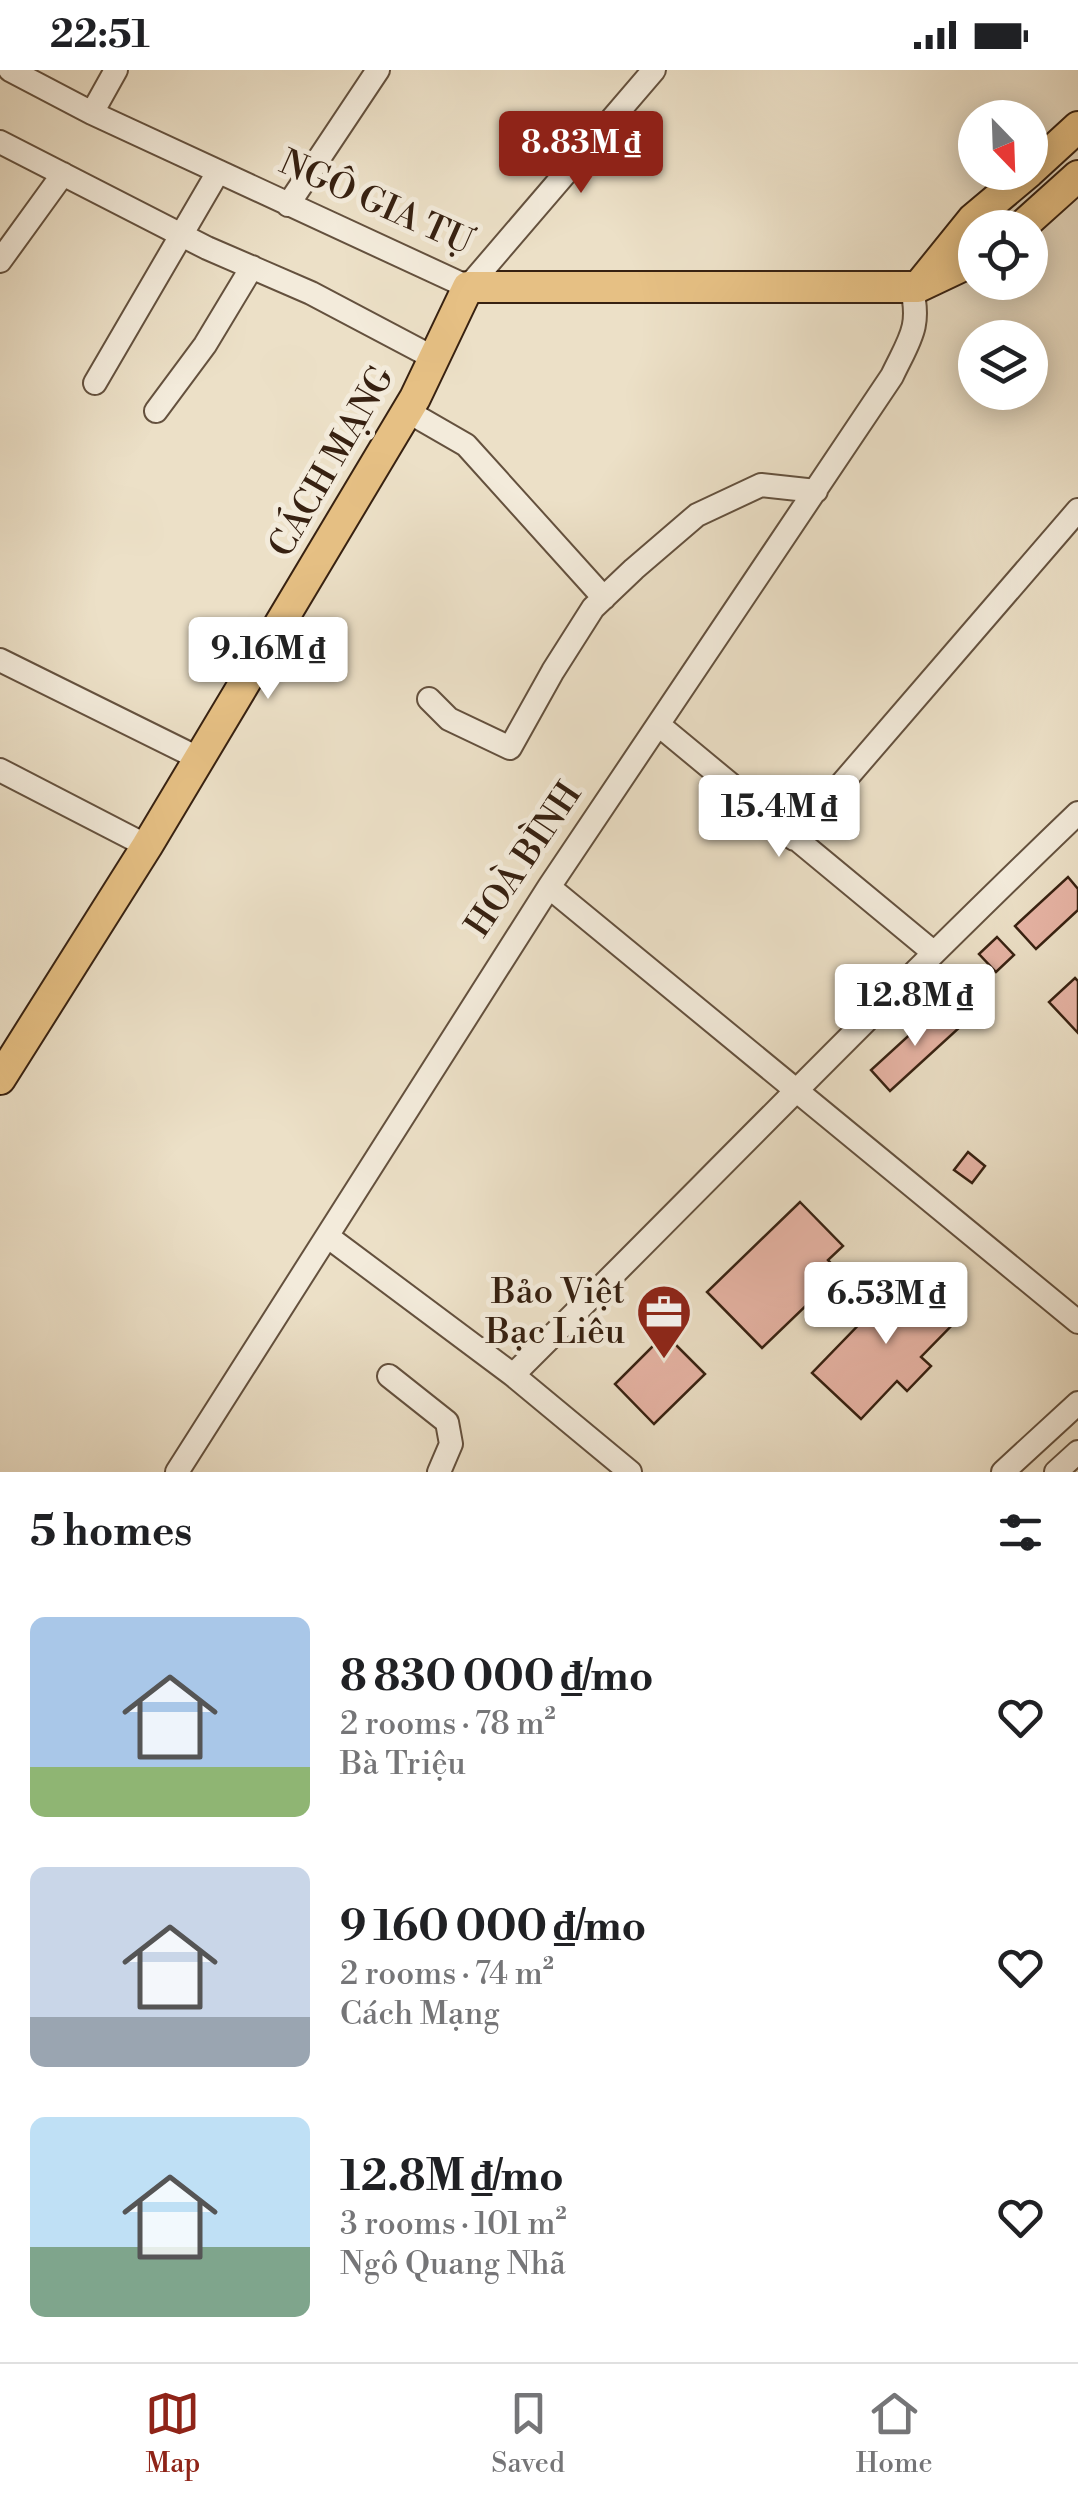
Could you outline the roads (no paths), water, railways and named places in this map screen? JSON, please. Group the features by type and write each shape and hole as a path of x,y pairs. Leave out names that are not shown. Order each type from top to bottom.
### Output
{"main road":[{"path":"1048,154 1078,127"},
{"path":"1041,210 1068,186"},
{"path":"914,286 973,218 1007,190"},
{"path":"914,286 958,267"},
{"name":"NGÔ GIA TỰ","path":"468,287 914,286"},
{"name":"CÁCH MẠNG","path":"0,1079 148,846 407,411 468,287"}],"street":[{"path":"92,113 116,70"},
{"path":"288,205 378,70"},
{"path":"468,287 654,70"},
{"name":"NGÔ GIA TỰ","path":"24,73 92,113 468,287"},
{"path":"0,142 182,235 311,293 434,358"},
{"path":"95,383 218,172"},
{"path":"0,261 63,174"},
{"path":"156,411 205,345 252,268"},
{"name":"HOÀ BÌNH","path":"177,1472 549,887 892,376 915,328 914,286"},
{"path":"407,411 466,445 604,598"},
{"path":"430,699 448,719 510,748 592,608 696,515 761,485 816,491"},
{"path":"794,839 1078,510"},
{"path":"0,660 200,759"},
{"path":"660,726 933,952"},
{"path":"0,770 148,846"},
{"path":"513,1375 933,952 1078,813"},
{"path":"549,887 1078,1322"},
{"path":"327,1236 513,1375 630,1472"},
{"path":"388,1376 446,1422 451,1444 440,1472"},
{"path":"1003,1472 1078,1403"},
{"path":"1056,1472 1078,1452"}],"place":[{"name":"Bảo Việt Bạc Liêu","path":"664,1361"}]}
